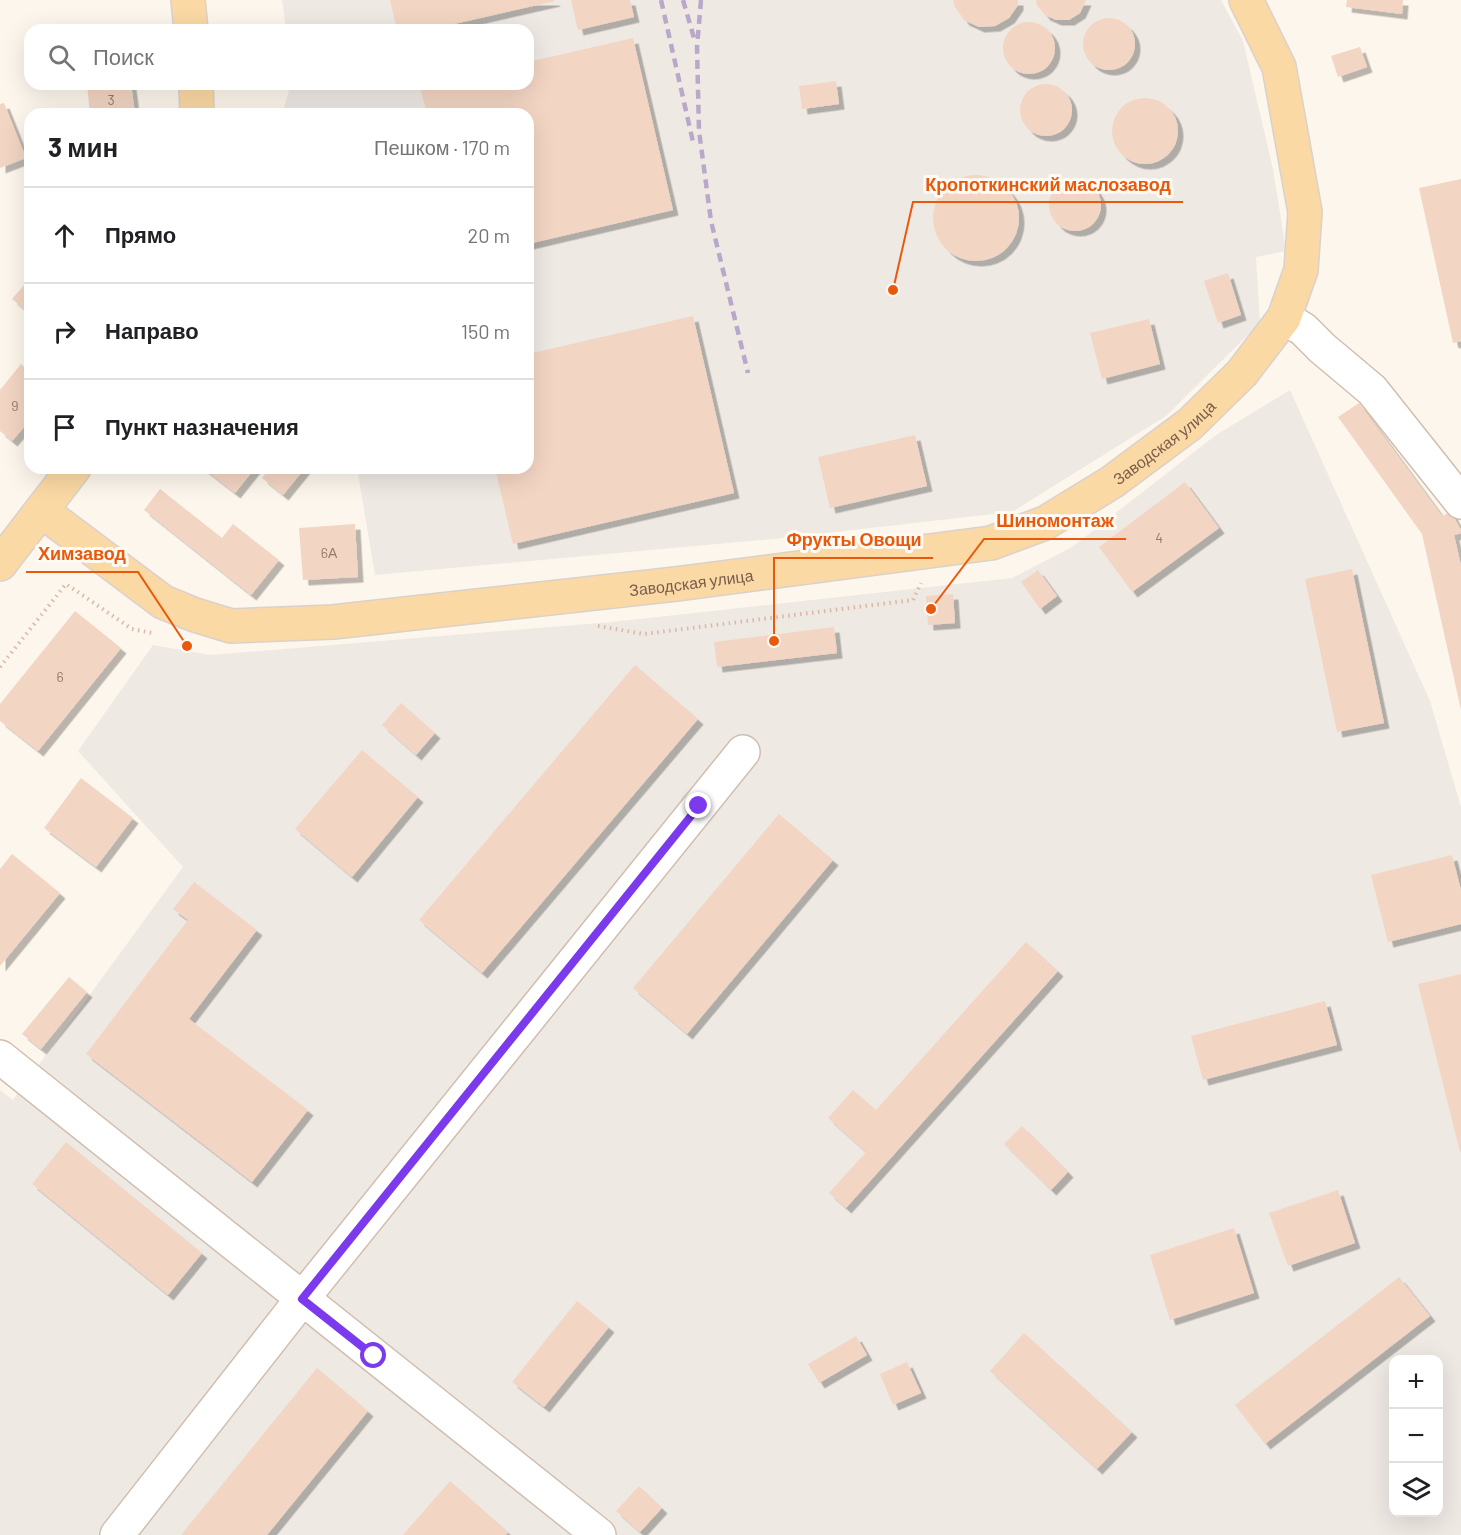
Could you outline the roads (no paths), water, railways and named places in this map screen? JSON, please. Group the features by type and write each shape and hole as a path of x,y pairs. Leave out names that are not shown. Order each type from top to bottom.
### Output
{"main road":[{"path":"188,0 190,24"},
{"name":"Заводская улица","path":"42,511 163,602 231,626 333,622 676,584 991,543 1045,523 1112,482 1190,424 1242,374 1284,318 1301,270 1305,213 1279,67 1246,0"},
{"path":"196,90 197,108"},
{"path":"0,564 70,474"}],"lane":[{"path":"1284,318 1303,329 1372,390 1461,502"},
{"path":"117,1535 302,1299 743,752"},
{"path":"0,1057 599,1535"}],"railway":[{"path":"661,0 693,142"},
{"path":"683,0 694,38"},
{"path":"701,0 697,47 699,131 711,221 748,373"}],"place":[{"name":"Кропоткинский маслозавод","path":"893,290"},
{"name":"Шиномонтаж","path":"931,609"},
{"name":"Фрукты Овощи","path":"774,641"},
{"name":"Химзавод","path":"187,646"}]}
